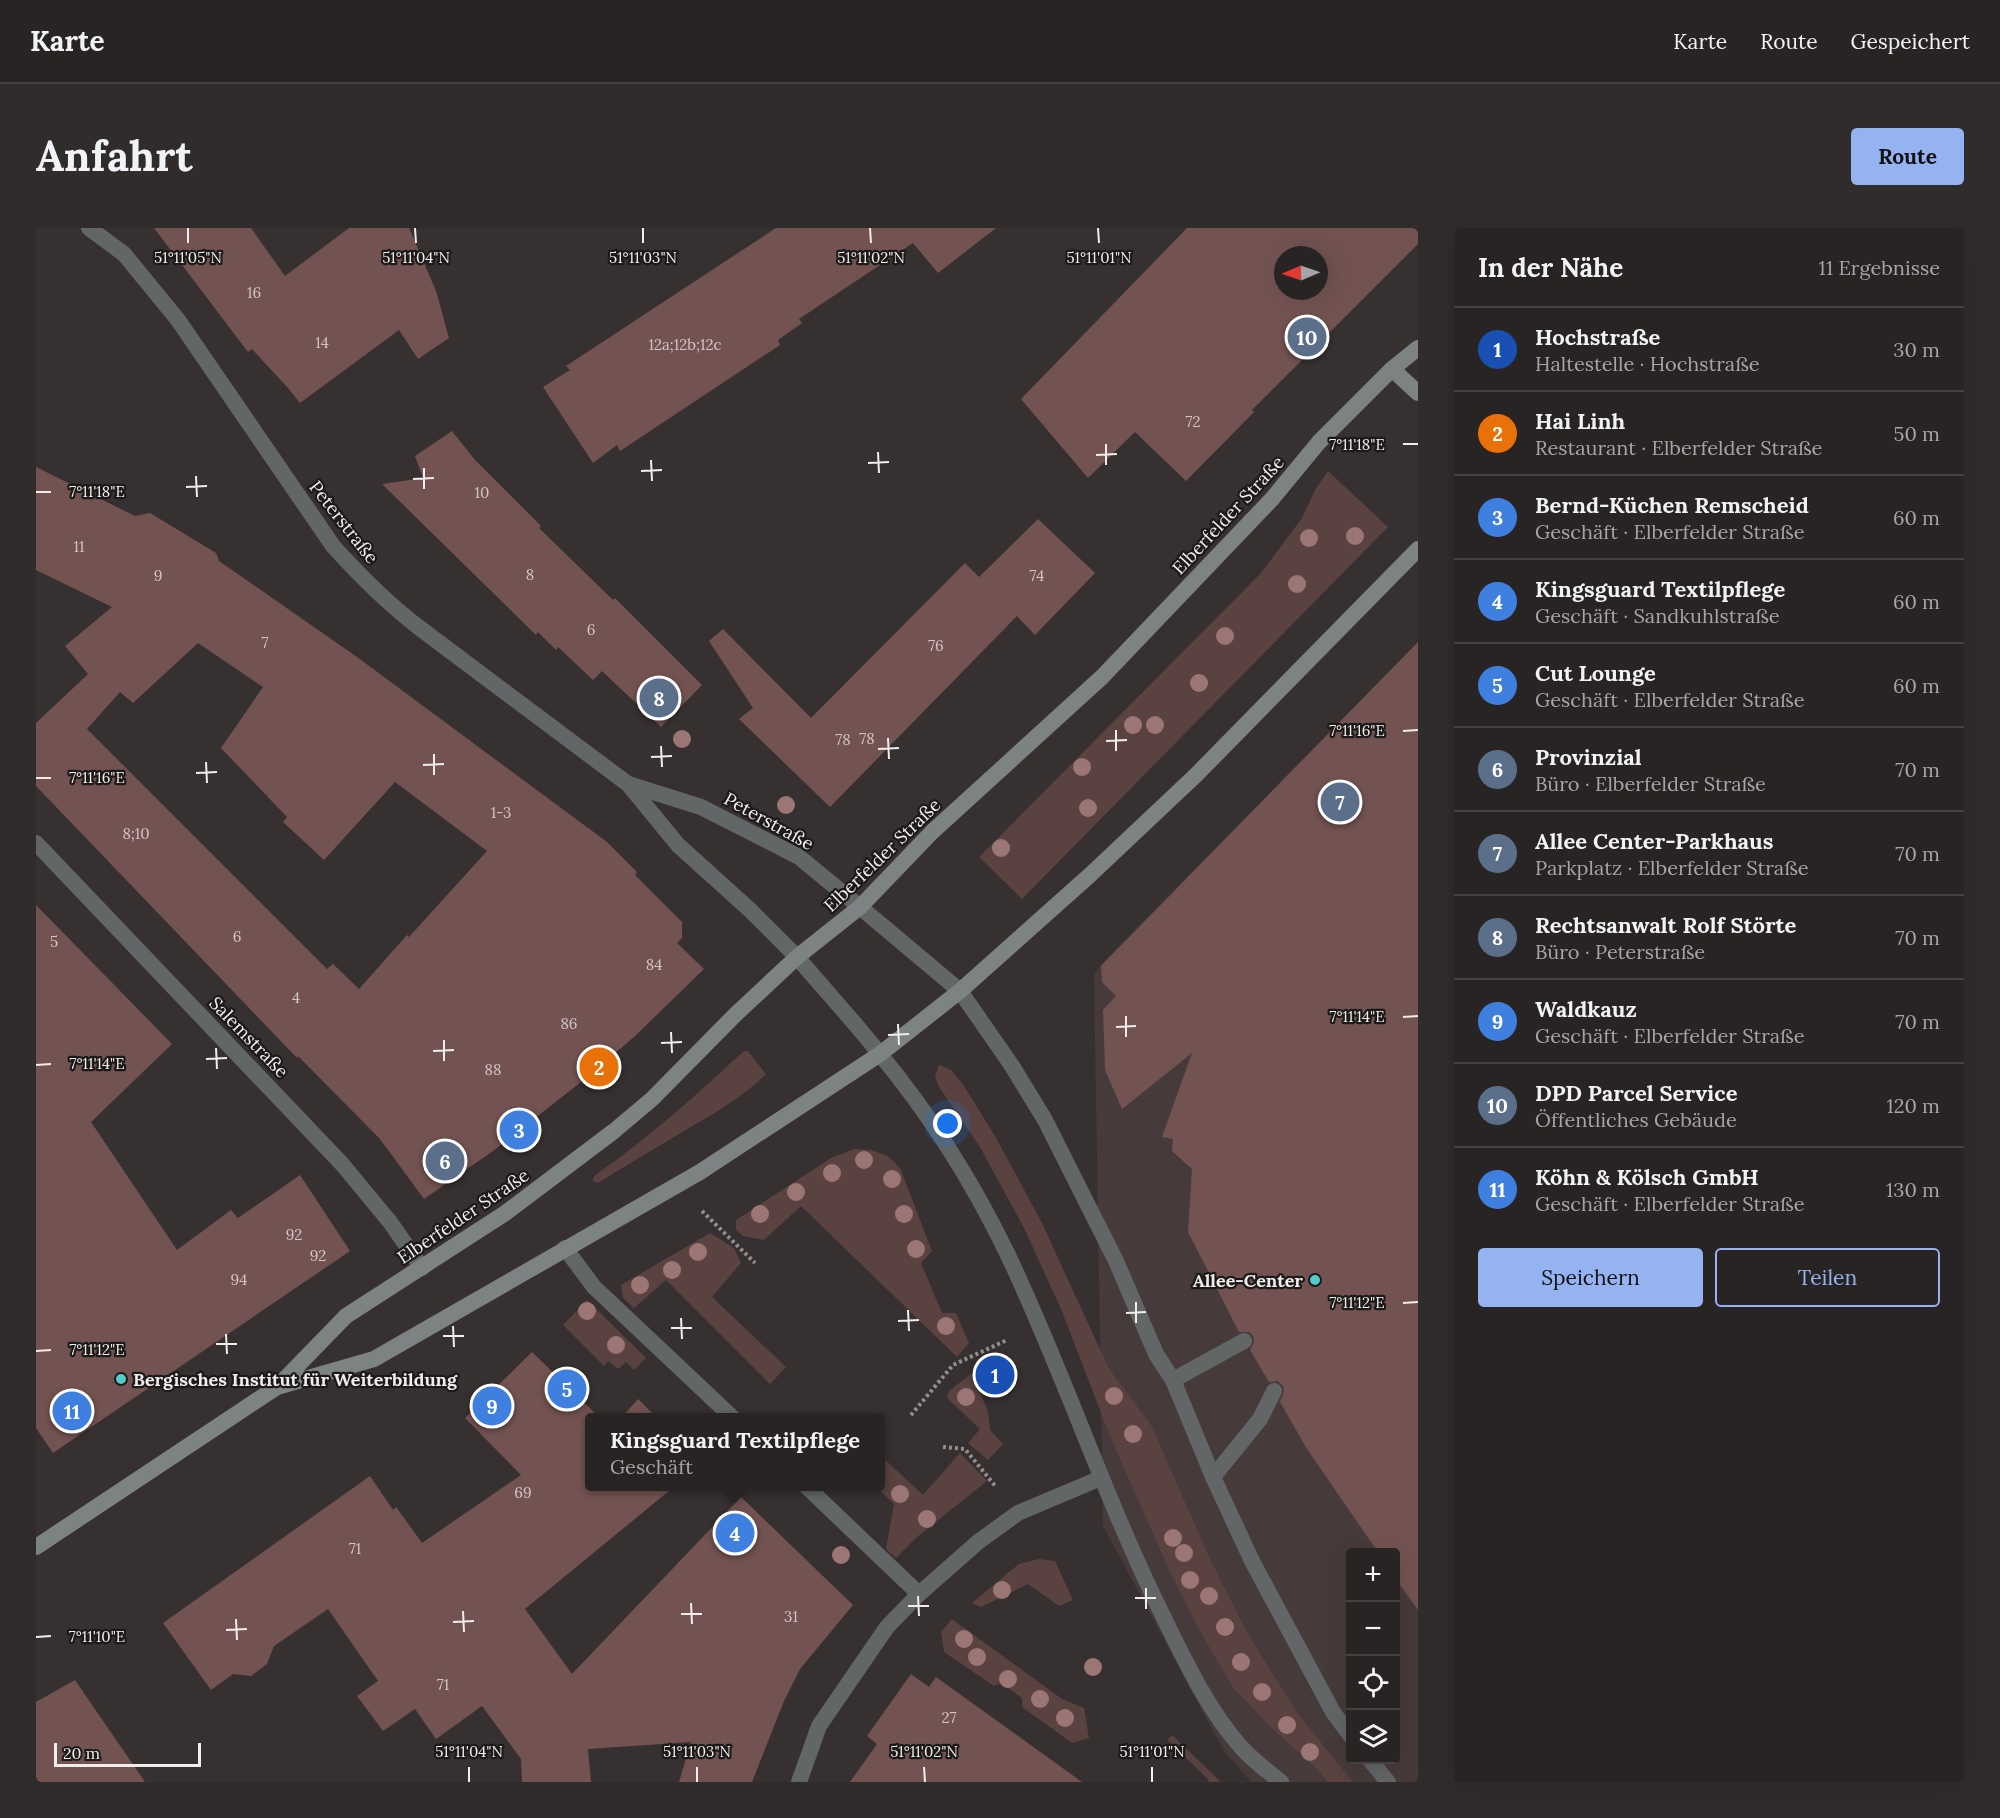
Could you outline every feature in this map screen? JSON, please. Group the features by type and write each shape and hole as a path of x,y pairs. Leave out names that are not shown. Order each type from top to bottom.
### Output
{"main road":[{"name":"Elberfelder Straße","path":"36,1547 276,1387 346,1316 504,1214 614,1131 652,1099 736,1014 797,957 861,907 932,832 1102,677 1272,499 1319,442 1392,369 1418,348"},
{"path":"1392,369 1418,393"},
{"name":"Elberfelder Straße","path":"276,1387 374,1359 700,1172 880,1054 960,991 1029,931 1196,775 1418,549"}],"street":[{"name":"Peterstraße","path":"89,228 124,254 178,320 333,546 362,578 420,629 628,784 678,845 750,910 797,957 880,1054 929,1121 975,1194 1006,1252 1039,1325 1143,1577 1185,1662 1212,1708 1241,1748 1281,1782"},
{"name":"Peterstraße","path":"628,784 701,807 799,857 960,991 1012,1066 1045,1120 1116,1261 1156,1354 1173,1380 1213,1477 1252,1561 1333,1712 1346,1730"},
{"name":"Salemstraße","path":"36,843 342,1164 390,1222 422,1268"},
{"path":"565,1248 594,1287 728,1413"},
{"path":"1173,1380 1244,1341"},
{"path":"1213,1477 1260,1419 1274,1391"},
{"path":"798,1782 819,1726 887,1627 919,1594 978,1542 1018,1514 1101,1478"},
{"path":"811,1491 919,1594"},
{"path":"1373,1764 1388,1782"}],"path":[{"path":"729,1238 755,1263"},
{"path":"911,1415 953,1365 1039,1325"},
{"path":"943,1447 965,1449 1018,1514"}],"shaded area":[{"path":"1328,471 1388,527 1022,899 979,857 1261,573 1302,518 1315,490"},
{"path":"1418,642 1418,1782 1251,1782 1224,1751 1103,1526 1094,975 1105,960"},
{"path":"744,1051 748,1051 766,1074 757,1082 708,1117 598,1183 593,1181 598,1173 655,1130"},
{"path":"939,1065 951,1070 964,1086 995,1136 1042,1223 1109,1369 1151,1425 1211,1561 1248,1634 1298,1714 1353,1782 1328,1782 1269,1725 1234,1689 1201,1633 1169,1570 1110,1436 1061,1309 1024,1228 980,1147 939,1087 935,1077"},
{"path":"854,1149 871,1150 888,1156 900,1168 932,1251 921,1263 942,1313 956,1313 969,1343 957,1357 801,1206 764,1240 743,1236 736,1230 736,1220 831,1158"},
{"path":"710,1233 734,1248 741,1263 712,1297 786,1367 770,1384 666,1280 634,1308 623,1298 621,1285"},
{"path":"587,1300 646,1358 634,1370 626,1362 618,1369 608,1361 604,1366 563,1325"},
{"path":"972,1373 988,1412 990,1430 1003,1444 988,1460 968,1443 980,1429 947,1396 949,1391"},
{"path":"960,1453 987,1481 917,1537 896,1558 886,1549 894,1504 880,1491 885,1491 885,1460 923,1495"},
{"path":"1039,1559 1055,1561 1073,1600 1059,1606 1028,1584 981,1607 972,1603 1019,1564"},
{"path":"952,1619 1062,1699 1084,1708 1089,1738 1072,1743 1022,1707 1022,1698 1001,1683 994,1686 944,1652 941,1632"},
{"path":"1172,1735 1221,1782 1208,1782 1209,1780 1167,1740"}],"building":[{"path":"154,228 251,228 285,276 349,228 409,228 436,291 449,338 418,359 399,330 300,403 252,349 248,352"},
{"path":"776,228 996,228 938,273 913,243 799,319 802,323 778,340 780,345 620,451 617,445 593,463 543,387 570,370 566,366"},
{"path":"1187,228 1418,228 1418,244 1252,410 1254,412 1186,481 1135,432 1088,478 1021,399"},
{"path":"452,431 475,460 541,526 539,528 613,600 615,598 702,685 661,727 602,671 593,680 558,647 556,650 538,632 536,635 382,484 423,478 415,456"},
{"path":"36,467 135,516 150,513 216,553 219,561 357,657 607,842 637,872 635,875 682,922 682,938 677,943 704,969 634,1037 581,1082 493,1151 424,1199 380,1139 298,1056 297,1058 36,786 36,723 88,674 65,646 112,607 36,570","holes":["198,643 263,687 221,748 287,817 283,822 324,860 395,782 487,851 359,989 333,964 327,969 87,729 120,692 133,703"]},
{"path":"1038,519 1095,573 1035,635 1017,616 830,807 739,719 753,708 709,641 723,629 811,718 965,563 979,577"},
{"path":"1418,642 1418,1610 1400,1585 1400,1548 1375,1548 1307,1449 1280,1402 1284,1391 1283,1386 1278,1381 1269,1382 1250,1350 1254,1342 1253,1336 1249,1332 1239,1332 1188,1232 1192,1169 1172,1151 1173,1139 1162,1137 1192,1053 1122,1109 1105,1070 1103,1010 1116,996 1102,982 1101,966"},
{"path":"36,905 172,1044 91,1122 177,1250 231,1210 238,1218 300,1175 350,1251 53,1453 36,1428"},
{"path":"532,1352 595,1413 585,1413 585,1491 669,1491 525,1609 572,1674 741,1497 853,1605 800,1669 784,1701 752,1782 679,1782 691,1742 588,1749 591,1782 522,1782 521,1759 482,1706 436,1739 415,1709 383,1731 357,1696 378,1681 328,1609 274,1646 267,1664 251,1676 233,1674 211,1690 163,1623 370,1476 393,1510 396,1507 422,1543 521,1475 465,1418"},
{"path":"638,1399 652,1413 625,1413"},
{"path":"911,1674 929,1687 936,1677 1082,1782 850,1782 877,1744 867,1736"},
{"path":"75,1680 145,1782 36,1782 36,1702"}],"place":[{"name":"DPD Parcel Service","path":"1307,337"},
{"name":"Rechtsanwalt Rolf Störte","path":"659,698"},
{"name":"Allee Center-Parkhaus","path":"1340,802"},
{"name":"Hai Linh","path":"599,1067"},
{"name":"Bernd-Küchen Remscheid","path":"519,1130"},
{"name":"Provinzial","path":"445,1161"},
{"name":"Allee-Center","path":"1315,1280"},
{"name":"Hochstraße","path":"995,1375"},
{"name":"Bergisches Institut für Weiterbildung","path":"121,1379"},
{"name":"Cut Lounge","path":"567,1389"},
{"name":"Waldkauz","path":"492,1406"},
{"name":"Köhn & Kölsch GmbH","path":"72,1411"},
{"name":"Kingsguard Textilpflege","path":"735,1533"}]}
